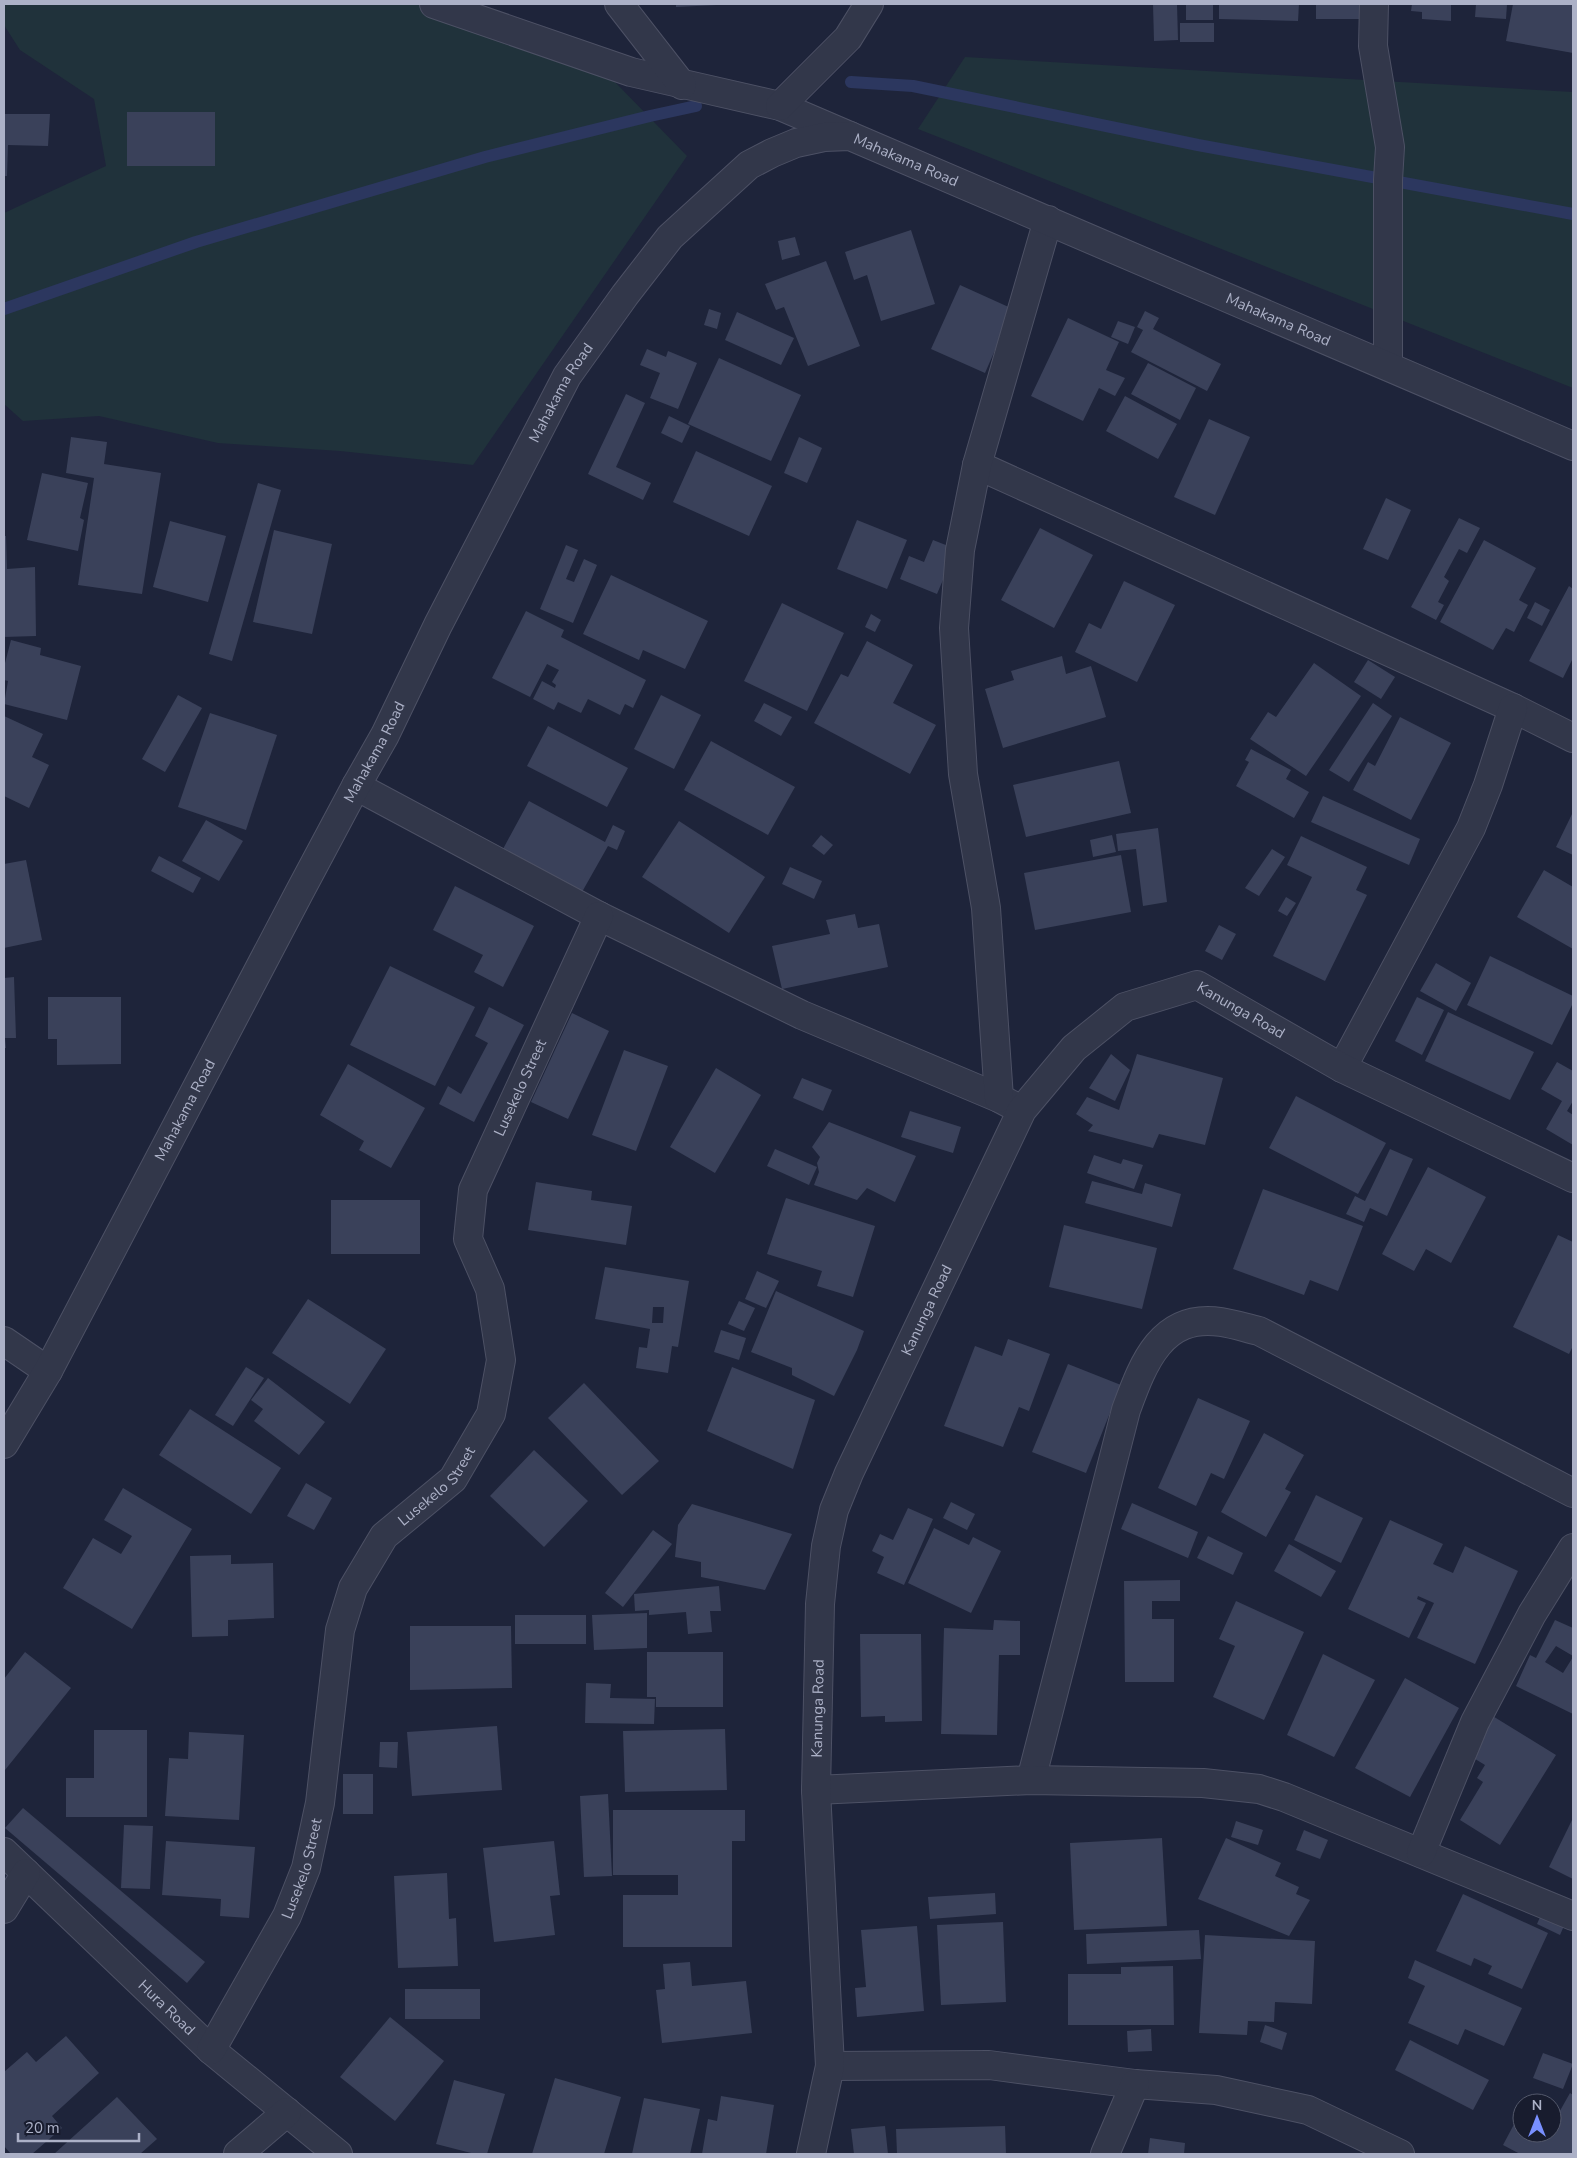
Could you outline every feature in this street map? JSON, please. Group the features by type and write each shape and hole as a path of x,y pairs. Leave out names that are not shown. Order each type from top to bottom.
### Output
{"street":[{"path":"434,4 631,72 780,106 850,136"},
{"path":"620,4 682,85"},
{"path":"780,106 848,38 869,4"},
{"path":"1374,4 1373,46 1390,147 1388,180 1388,366"},
{"name":"Mahakama Road","path":"4,1444 48,1371 356,786 385,735 438,625 567,376 625,295 670,237 749,165 796,143 824,137 850,136 1573,446"},
{"path":"1010,1104 986,908 963,774 954,628 960,550 977,466 1048,220"},
{"path":"977,466 1513,708 1573,738"},
{"path":"1342,1068 1471,828 1488,785 1513,708"},
{"path":"356,786 599,916 802,1015 1010,1104"},
{"name":"Lusekelo Street","path":"211,2050 288,1916 306,1868 320,1803 340,1630 352,1588 384,1536 453,1479 491,1414 501,1360 490,1289 468,1239 473,1190 599,916"},
{"name":"Kanunga Road","path":"811,2154 830,2066 816,1790 820,1604 826,1546 834,1510 853,1464 1010,1104 1074,1048 1125,1007 1197,985 1342,1068 1573,1178"},
{"path":"1031,1780 1126,1410 1140,1372 1155,1347 1169,1334 1191,1323 1219,1322 1259,1331 1573,1493"},
{"path":"4,1340 48,1371"},
{"path":"1421,1853 1475,1722 1532,1614 1573,1548"},
{"path":"816,1790 1031,1780 1203,1783 1259,1789 1284,1797 1573,1916"},
{"name":"Hura Road","path":"4,1852 211,2050 338,2154"},
{"path":"4,1909 26,1873"},
{"path":"830,2066 989,2065 1136,2084 1216,2090 1308,2110 1400,2154"},
{"path":"1105,2154 1136,2084"},
{"path":"238,2154 288,2112"}],"shaded area":[{"path":"4,4 465,4 578,44 687,156 473,465 340,451 218,443 99,416 23,421 4,404 4,213 106,166 94,99 20,50 4,25"},
{"path":"965,57 1573,92 1573,388 918,129"}],"building":[{"path":"676,4 717,4 717,5 676,7"},
{"path":"1153,4 1177,4 1178,40 1154,41"},
{"path":"1186,4 1213,4 1213,20 1186,20"},
{"path":"1219,4 1299,4 1298,21 1219,19"},
{"path":"1316,4 1359,4 1359,19 1316,19"},
{"path":"1412,4 1451,4 1451,21 1422,19 1422,12 1411,11"},
{"path":"1476,4 1507,4 1506,19 1475,17"},
{"path":"1513,4 1573,4 1573,53 1506,41"},
{"path":"1180,23 1214,23 1214,42 1180,42"},
{"path":"127,112 215,112 215,166 127,166"},
{"path":"4,114 50,114 48,146 8,145 7,176 4,176"},
{"path":"911,230 935,304 881,321 867,275 854,280 845,252"},
{"path":"795,237 800,255 782,260 778,241"},
{"path":"826,261 860,346 808,366 784,307 776,310 765,284"},
{"path":"960,285 1013,309 985,373 931,349"},
{"path":"709,309 721,313 717,329 704,325"},
{"path":"1145,311 1159,318 1153,329 1221,364 1207,391 1131,352 1143,330 1137,327"},
{"path":"737,312 794,338 781,365 725,340"},
{"path":"1068,318 1119,342 1106,370 1125,378 1115,396 1099,388 1083,421 1031,396"},
{"path":"1118,321 1135,327 1128,344 1111,337"},
{"path":"647,349 666,357 668,351 697,363 678,409 650,398 660,373 640,365"},
{"path":"719,358 801,395 771,461 688,424"},
{"path":"1148,363 1196,388 1180,420 1131,394"},
{"path":"626,394 645,403 616,467 651,483 643,500 588,474"},
{"path":"1125,396 1177,424 1158,459 1106,431"},
{"path":"669,416 690,426 682,443 661,433"},
{"path":"1209,419 1250,437 1215,515 1174,497"},
{"path":"71,437 107,442 104,464 161,473 142,594 78,585 94,478 66,473"},
{"path":"799,437 822,448 807,483 784,473"},
{"path":"696,451 772,486 749,536 673,502"},
{"path":"42,473 88,483 80,518 84,520 78,551 27,540"},
{"path":"258,483 281,490 232,661 209,654"},
{"path":"1386,498 1411,510 1388,560 1363,549"},
{"path":"1459,518 1480,528 1467,553 1459,549 1444,577 1449,581 1438,602 1444,605 1436,620 1411,607"},
{"path":"857,520 907,540 887,589 837,569"},
{"path":"170,521 226,536 208,602 153,587"},
{"path":"1040,528 1093,555 1054,628 1001,600"},
{"path":"274,530 332,544 312,634 253,622"},
{"path":"4,536 6,536 7,569 35,567 36,636 4,637"},
{"path":"933,540 956,549 937,594 900,579 909,556 924,562"},
{"path":"1484,540 1536,568 1519,600 1528,605 1514,632 1506,628 1493,650 1440,622"},
{"path":"566,545 578,550 566,579 574,582 584,559 597,565 573,623 540,609"},
{"path":"611,575 708,621 685,669 643,650 639,660 583,634"},
{"path":"1124,581 1175,605 1137,682 1075,652 1089,623 1101,629"},
{"path":"1569,586 1573,589 1573,658 1563,678 1529,661"},
{"path":"1535,602 1550,610 1542,626 1527,618"},
{"path":"782,603 844,633 807,711 744,681"},
{"path":"526,611 564,630 561,637 646,680 633,708 625,704 620,715 588,699 581,713 558,702 554,710 533,699 542,681 555,688 556,685 552,682 559,670 547,664 530,697 492,678"},
{"path":"871,614 881,620 875,632 865,627"},
{"path":"11,640 41,648 40,655 81,666 67,720 4,704 8,681 4,680 4,667"},
{"path":"867,641 913,665 893,703 936,725 910,774 814,723 841,674 848,677"},
{"path":"1062,656 1066,674 1091,666 1106,717 1003,748 985,689 1014,680 1011,671"},
{"path":"1368,660 1395,677 1381,699 1354,682"},
{"path":"1314,663 1361,696 1306,776 1250,739 1268,712 1276,717"},
{"path":"178,695 202,708 165,772 142,759"},
{"path":"661,695 701,715 674,769 634,749"},
{"path":"764,703 792,717 781,736 754,721"},
{"path":"1373,703 1392,716 1349,782 1329,770"},
{"path":"210,713 277,735 246,830 178,807"},
{"path":"4,716 43,734 32,757 49,765 29,808 4,796"},
{"path":"1400,717 1451,743 1411,820 1353,790 1368,762 1375,766"},
{"path":"548,726 628,768 607,807 527,766"},
{"path":"711,741 795,787 768,835 684,790"},
{"path":"1251,749 1291,770 1286,779 1309,792 1294,818 1236,786 1249,762 1245,760"},
{"path":"1119,761 1131,813 1026,837 1013,785"},
{"path":"1323,796 1420,839 1409,865 1311,822"},
{"path":"529,801 605,842 613,825 625,831 617,850 608,846 582,892 503,849"},
{"path":"1573,812 1573,855 1556,847"},
{"path":"206,820 243,841 219,881 182,861"},
{"path":"679,821 765,877 729,933 642,877"},
{"path":"1158,828 1167,902 1143,906 1136,849 1118,851 1116,834"},
{"path":"821,835 833,845 824,855 812,846"},
{"path":"1112,835 1116,852 1093,857 1090,840"},
{"path":"1301,836 1367,867 1356,890 1367,895 1325,981 1273,956 1312,877 1287,865"},
{"path":"1272,849 1285,857 1259,896 1245,888"},
{"path":"1121,855 1131,912 1035,930 1024,873"},
{"path":"159,856 201,878 193,893 151,871"},
{"path":"26,860 42,940 4,948 4,864"},
{"path":"790,867 822,881 814,899 782,884"},
{"path":"1544,870 1573,887 1573,949 1517,917"},
{"path":"455,886 534,926 503,987 474,972 483,955 433,930"},
{"path":"1286,897 1296,903 1287,916 1278,911"},
{"path":"855,914 858,928 879,924 888,967 782,989 772,946 830,934 826,920"},
{"path":"1219,925 1236,934 1222,960 1205,951"},
{"path":"1490,956 1573,996 1573,1003 1552,1045 1467,1005"},
{"path":"1436,963 1471,983 1456,1011 1420,991"},
{"path":"390,966 475,1007 435,1086 350,1045"},
{"path":"14,977 16,1038 5,1038 6,1048 4,1048 4,978"},
{"path":"48,997 121,997 121,1064 57,1065 57,1039 48,1039"},
{"path":"1417,997 1444,1010 1422,1055 1395,1041"},
{"path":"489,1007 524,1025 474,1122 439,1104 448,1086 461,1094 488,1043 475,1036"},
{"path":"1448,1012 1534,1052 1510,1100 1425,1061"},
{"path":"572,1013 609,1031 568,1119 531,1102"},
{"path":"624,1050 668,1066 636,1151 592,1135"},
{"path":"1111,1054 1130,1070 1115,1101 1089,1088"},
{"path":"1137,1054 1223,1078 1205,1145 1159,1134 1153,1148 1088,1131 1093,1125 1076,1114 1087,1097 1119,1110"},
{"path":"1557,1062 1573,1071 1573,1101 1567,1111 1573,1115 1573,1145 1546,1129 1562,1101 1541,1089"},
{"path":"348,1064 425,1108 391,1168 359,1150 364,1141 320,1115"},
{"path":"716,1068 761,1095 715,1173 670,1147"},
{"path":"802,1078 832,1090 823,1111 793,1098"},
{"path":"1296,1096 1386,1143 1358,1194 1269,1148"},
{"path":"910,1111 961,1127 953,1153 901,1137"},
{"path":"829,1122 916,1156 895,1202 867,1188 857,1200 814,1185 819,1172 817,1163 820,1157 812,1147"},
{"path":"775,1149 817,1167 809,1185 767,1166"},
{"path":"1390,1149 1413,1159 1387,1216 1370,1208 1364,1222 1346,1214 1355,1196 1365,1201"},
{"path":"1094,1155 1121,1164 1123,1159 1143,1165 1134,1189 1087,1173"},
{"path":"1428,1167 1486,1197 1451,1263 1426,1249 1414,1271 1382,1254"},
{"path":"1092,1181 1142,1194 1145,1183 1181,1194 1172,1227 1085,1203"},
{"path":"536,1182 592,1191 591,1200 632,1206 626,1245 528,1230"},
{"path":"1263,1189 1363,1226 1338,1291 1310,1280 1304,1295 1233,1269"},
{"path":"786,1198 875,1226 853,1297 817,1286 822,1271 767,1254"},
{"path":"331,1200 420,1200 420,1254 331,1254"},
{"path":"1064,1225 1157,1248 1142,1309 1049,1287"},
{"path":"1558,1235 1573,1242 1573,1346 1569,1354 1513,1327"},
{"path":"605,1267 689,1281 678,1347 672,1346 668,1373 636,1368 639,1347 647,1348 650,1329 595,1319","holes":["653,1307 664,1307 663,1323 652,1323"]},
{"path":"757,1271 779,1281 766,1308 745,1299"},
{"path":"776,1291 864,1331 857,1350 834,1396 792,1375 792,1368 751,1352"},
{"path":"308,1299 386,1349 350,1404 272,1353"},
{"path":"739,1301 755,1308 744,1331 728,1324"},
{"path":"721,1330 746,1338 739,1360 714,1352"},
{"path":"1008,1339 1050,1354 1029,1411 1019,1407 1003,1447 944,1426 975,1346 1002,1356"},
{"path":"1068,1364 1121,1385 1086,1473 1032,1452"},
{"path":"246,1367 264,1378 233,1426 215,1415"},
{"path":"732,1367 815,1400 793,1469 707,1431"},
{"path":"268,1378 325,1422 299,1455 254,1421 263,1409 251,1400"},
{"path":"584,1383 659,1461 622,1495 548,1418"},
{"path":"1198,1398 1250,1421 1224,1479 1211,1473 1196,1506 1158,1488"},
{"path":"190,1409 281,1468 251,1514 159,1455"},
{"path":"1264,1433 1304,1455 1285,1489 1291,1492 1266,1537 1221,1512"},
{"path":"534,1450 588,1501 544,1547 490,1496"},
{"path":"306,1483 332,1498 314,1530 287,1516"},
{"path":"123,1488 192,1529 132,1629 63,1588 93,1538 121,1554 132,1536 104,1520"},
{"path":"1316,1495 1363,1518 1341,1563 1294,1540"},
{"path":"951,1502 975,1514 967,1530 943,1518"},
{"path":"1132,1503 1198,1532 1188,1558 1121,1529"},
{"path":"692,1504 792,1534 765,1590 701,1577 701,1562 675,1557 678,1525"},
{"path":"908,1508 933,1519 904,1585 877,1573 884,1557 872,1551 880,1534 893,1540"},
{"path":"1390,1520 1443,1544 1433,1564 1453,1573 1465,1546 1518,1571 1475,1664 1417,1638 1434,1603 1418,1596 1417,1599 1426,1603 1409,1638 1348,1609"},
{"path":"934,1528 969,1545 973,1537 1001,1551 971,1613 908,1583"},
{"path":"653,1530 672,1544 623,1607 605,1593"},
{"path":"1208,1536 1243,1553 1233,1575 1197,1558"},
{"path":"1289,1544 1336,1571 1321,1597 1274,1571"},
{"path":"231,1555 231,1564 273,1563 274,1618 228,1620 228,1636 192,1637 190,1556"},
{"path":"1180,1580 1180,1601 1152,1601 1152,1619 1174,1619 1174,1682 1125,1682 1124,1581"},
{"path":"719,1586 721,1611 710,1611 712,1632 688,1634 686,1612 649,1615 649,1610 635,1611 634,1594"},
{"path":"1236,1601 1304,1632 1264,1720 1213,1697 1235,1646 1219,1639"},
{"path":"647,1613 647,1648 594,1650 592,1615"},
{"path":"515,1615 586,1615 586,1644 515,1644"},
{"path":"994,1620 1020,1621 1020,1655 999,1655 997,1735 941,1734 944,1628 993,1630"},
{"path":"1555,1620 1573,1628 1573,1656 1556,1646 1545,1662 1563,1673 1573,1657 1573,1714 1516,1686 1530,1655 1536,1658"},
{"path":"410,1626 511,1626 512,1688 410,1690"},
{"path":"860,1634 921,1634 922,1721 885,1722 885,1716 861,1717"},
{"path":"25,1652 71,1688 5,1770 4,1679"},
{"path":"647,1652 723,1652 723,1707 656,1707 656,1697 647,1697"},
{"path":"1323,1654 1375,1680 1334,1757 1287,1735"},
{"path":"1405,1678 1459,1708 1410,1797 1355,1768"},
{"path":"586,1683 611,1684 610,1698 655,1699 654,1724 585,1723"},
{"path":"1491,1715 1556,1755 1500,1845 1460,1820 1483,1782 1477,1778 1485,1765 1467,1754"},
{"path":"497,1726 502,1790 412,1796 407,1732"},
{"path":"725,1729 727,1790 625,1792 623,1731"},
{"path":"94,1730 147,1730 147,1817 66,1817 66,1778 94,1778"},
{"path":"189,1732 244,1735 239,1820 165,1816 169,1758 188,1759"},
{"path":"380,1742 398,1742 397,1768 379,1767"},
{"path":"343,1774 373,1774 373,1814 343,1814"},
{"path":"608,1794 612,1876 584,1877 580,1796"},
{"path":"23,1808 205,1962 187,1983 5,1828"},
{"path":"613,1810 745,1810 745,1841 732,1841 732,1947 623,1947 623,1895 678,1895 678,1875 613,1875"},
{"path":"1573,1818 1573,1879 1549,1867"},
{"path":"1236,1821 1263,1830 1258,1845 1231,1837"},
{"path":"124,1825 153,1826 150,1889 121,1888"},
{"path":"1304,1830 1328,1840 1320,1859 1296,1850"},
{"path":"1162,1838 1167,1926 1074,1930 1070,1843"},
{"path":"1226,1838 1281,1863 1275,1876 1299,1887 1296,1894 1310,1900 1289,1936 1198,1899"},
{"path":"166,1841 255,1847 249,1918 220,1916 221,1899 162,1895"},
{"path":"554,1841 560,1895 550,1896 555,1935 494,1942 483,1848"},
{"path":"447,1873 449,1919 456,1918 458,1966 398,1968 394,1876"},
{"path":"995,1893 996,1914 930,1919 928,1897"},
{"path":"1463,1894 1548,1933 1522,1989 1488,1974 1492,1966 1474,1958 1471,1966 1436,1951"},
{"path":"1544,1908 1567,1919 1560,1935 1537,1924"},
{"path":"1003,1922 1006,2002 941,2005 937,1925"},
{"path":"917,1926 924,2011 857,2017 855,1988 866,1987 861,1930"},
{"path":"1199,1930 1201,1959 1087,1964 1086,1934"},
{"path":"1205,1935 1315,1941 1312,2004 1275,2002 1274,2022 1248,2021 1247,2035 1199,2033"},
{"path":"1415,1960 1522,2008 1504,2046 1465,2029 1458,2045 1408,2023 1425,1986 1408,1978"},
{"path":"690,1962 692,1986 746,1981 752,2033 662,2043 656,1990 665,1989 663,1964"},
{"path":"1173,1966 1174,2025 1068,2025 1068,1974 1121,1974 1121,1967"},
{"path":"405,1989 480,1989 480,2019 405,2019"},
{"path":"390,2017 444,2061 395,2121 340,2077"},
{"path":"1265,2025 1287,2033 1282,2050 1260,2042"},
{"path":"1151,2029 1152,2051 1128,2052 1127,2031"},
{"path":"66,2036 99,2073 52,2116 62,2128 32,2154 11,2154 4,2146 4,2072 27,2052 36,2062"},
{"path":"1410,2040 1489,2080 1473,2110 1395,2070"},
{"path":"1543,2053 1573,2064 1563,2089 1533,2078"},
{"path":"555,2078 621,2097 604,2154 532,2154"},
{"path":"454,2080 505,2094 487,2154 475,2154 436,2144"},
{"path":"1570,2093 1573,2095 1573,2154 1520,2154 1503,2145 1512,2128 1512,2143 1562,2143 1562,2107"},
{"path":"721,2096 774,2105 766,2154 702,2154 708,2119 717,2121"},
{"path":"117,2097 157,2139 140,2154 54,2154"},
{"path":"644,2098 700,2109 690,2154 632,2154"},
{"path":"885,2126 888,2154 854,2154 851,2129"},
{"path":"1005,2126 1006,2154 897,2154 896,2129"},
{"path":"1150,2138 1185,2143 1184,2154 1148,2154"}],"waterway":[{"path":"851,82 913,86 1198,145 1573,214"},
{"path":"4,309 196,242 485,157 696,106"}]}
